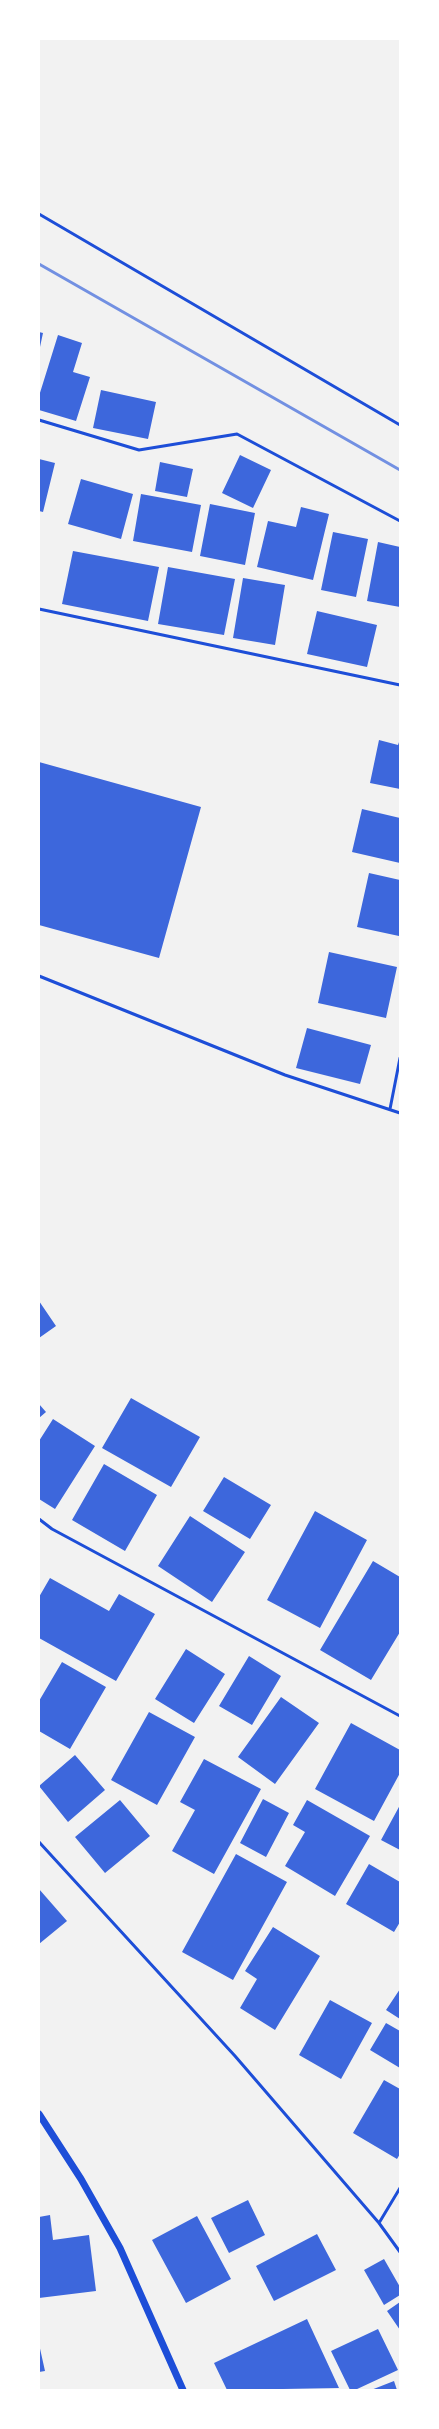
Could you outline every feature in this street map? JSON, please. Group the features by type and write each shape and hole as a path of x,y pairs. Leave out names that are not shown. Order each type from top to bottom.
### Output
{"street":[{"path":"39,2114 81,2180 120,2248 182,2390"}],"lane":[{"path":"39,214 400,425"},
{"path":"39,420 140,450 237,434 400,521"},
{"path":"39,609 400,685"},
{"path":"39,976 285,1075 400,1113"},
{"path":"390,1109 400,1058"},
{"path":"39,1519 52,1529 400,1716"},
{"path":"39,1842 235,2056 379,2223 400,2252"},
{"path":"379,2223 400,2188"}],"building":[{"path":"39,332 43,333 40,347 39,347"},
{"path":"58,335 82,343 73,372 90,377 76,421 39,410 39,396"},
{"path":"101,390 156,402 148,439 93,428"},
{"path":"240,455 271,470 253,508 222,493"},
{"path":"39,459 55,463 43,512 39,511"},
{"path":"160,462 193,469 187,497 155,491"},
{"path":"81,479 133,494 121,539 68,524"},
{"path":"141,494 201,505 192,552 133,541"},
{"path":"210,504 255,513 245,565 200,556"},
{"path":"301,507 329,514 313,580 257,567 268,521 296,527"},
{"path":"333,532 368,539 356,597 321,590"},
{"path":"378,542 400,547 400,607 367,601"},
{"path":"73,551 159,567 148,621 62,604"},
{"path":"168,567 235,579 224,635 158,624"},
{"path":"243,578 285,585 275,645 233,638"},
{"path":"317,611 377,625 367,667 307,654"},
{"path":"400,739 400,789 370,783 379,740 398,745"},
{"path":"39,762 201,807 159,958 39,925"},
{"path":"362,809 400,818 400,863 352,852"},
{"path":"369,873 400,880 399,936 357,927"},
{"path":"329,952 397,967 386,1018 318,1003"},
{"path":"307,1028 371,1045 360,1084 296,1068"},
{"path":"39,1301 56,1326 39,1338"},
{"path":"131,1398 200,1437 171,1487 102,1448"},
{"path":"39,1404 46,1412 39,1418"},
{"path":"53,1419 95,1446 55,1509 39,1499 39,1441"},
{"path":"104,1464 157,1495 125,1551 72,1520"},
{"path":"224,1477 271,1505 250,1539 203,1511"},
{"path":"315,1511 367,1540 320,1628 267,1600"},
{"path":"190,1516 245,1552 212,1602 158,1566"},
{"path":"373,1561 400,1577 400,1632 371,1680 320,1650"},
{"path":"50,1578 109,1611 119,1594 155,1614 116,1681 39,1638 39,1597"},
{"path":"186,1649 225,1674 194,1723 155,1699"},
{"path":"249,1656 281,1676 252,1725 219,1706"},
{"path":"62,1662 106,1687 70,1749 39,1731 39,1701"},
{"path":"281,1697 319,1723 275,1784 238,1757"},
{"path":"149,1712 195,1737 157,1805 111,1780"},
{"path":"351,1723 400,1750 400,1773 374,1821 315,1789"},
{"path":"75,1755 105,1790 68,1822 39,1786"},
{"path":"204,1759 261,1789 214,1874 172,1851 195,1810 180,1802"},
{"path":"263,1799 289,1813 266,1857 240,1843"},
{"path":"120,1800 150,1836 105,1873 75,1837"},
{"path":"307,1800 370,1836 335,1896 285,1866 305,1832 293,1825"},
{"path":"400,1805 400,1850 381,1840"},
{"path":"236,1854 287,1882 233,1980 182,1952"},
{"path":"369,1864 400,1882 400,1922 394,1932 346,1904"},
{"path":"39,1889 67,1921 39,1944"},
{"path":"273,1927 320,1956 275,2030 240,2008 257,1979 245,1971"},
{"path":"400,1989 400,2019 386,2010"},
{"path":"330,2000 372,2023 341,2079 299,2055"},
{"path":"386,2023 400,2031 400,2068 370,2050"},
{"path":"384,2080 400,2089 400,2154 397,2159 353,2133"},
{"path":"248,2200 265,2235 229,2253 211,2218"},
{"path":"50,2215 53,2240 89,2235 96,2291 39,2298 39,2217"},
{"path":"197,2216 231,2279 186,2303 152,2240"},
{"path":"317,2234 336,2270 274,2301 256,2266"},
{"path":"384,2259 400,2287 400,2295 384,2305 364,2270"},
{"path":"400,2302 400,2330 387,2311"},
{"path":"307,2319 339,2388 227,2390 214,2363"},
{"path":"378,2329 398,2370 355,2390 350,2390 331,2351"},
{"path":"39,2344 45,2371 39,2372"},
{"path":"394,2381 397,2390 371,2390"}],"railway":[{"path":"39,264 400,470"}]}
